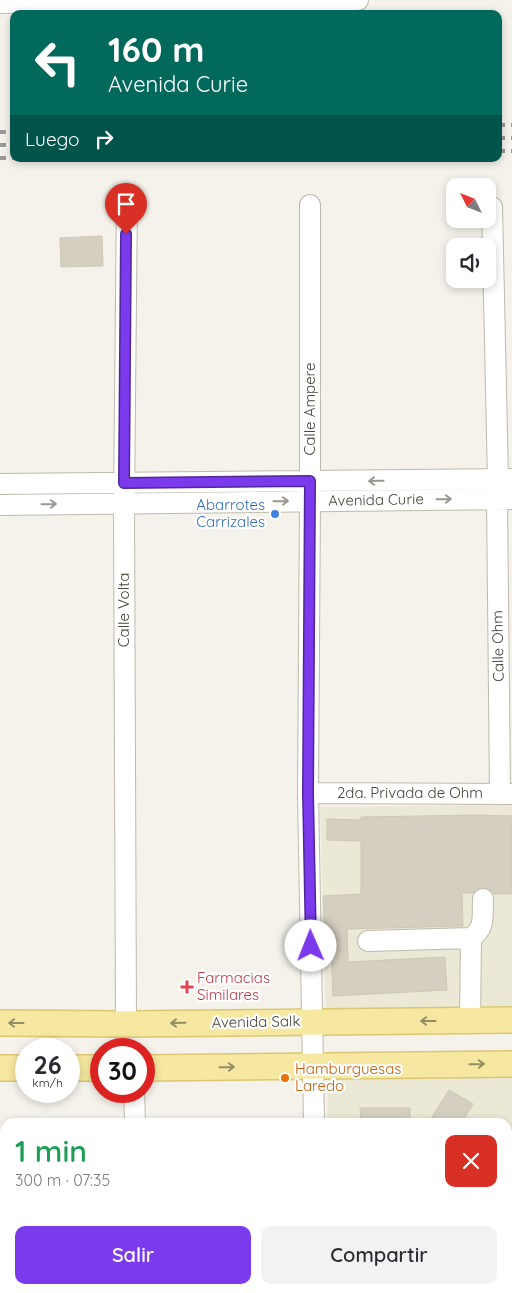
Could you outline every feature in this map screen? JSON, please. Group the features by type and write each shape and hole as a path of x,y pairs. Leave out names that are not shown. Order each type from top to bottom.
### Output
{"main road":[{"name":"Avenida Salk","path":"0,1023 126,1024 512,1020"},
{"path":"155,1068 512,1064"},
{"path":"0,1068 15,1068"}],"street":[{"path":"0,3 358,0"},
{"name":"Calle Volta","path":"126,1024 124,483 127,196"},
{"name":"Calle Ampere","path":"310,205 308,793 314,1118"},
{"name":"Calle Ohm","path":"493,228 505,489 506,794"},
{"name":"Avenida Curie","path":"0,484 124,483 310,491 505,489"},
{"name":"Avenida Curie","path":"0,505 124,503 310,491"},
{"name":"2da. Privada de Ohm","path":"308,793 506,794"},
{"path":"368,941 471,938 479,932 482,925 482,900"},
{"path":"470,1021 471,938"},
{"path":"134,1103 135,1118"}],"shaded area":[{"path":"512,805 512,1009 326,1014 320,807"},
{"path":"512,1077 512,1118 327,1118 328,1080"}],"building":[{"path":"102,236 103,266 61,267 60,238"},
{"path":"512,816 512,894 494,894 489,889 483,887 473,893 462,893 463,926 347,929 348,962 445,957 447,990 333,996 331,948 325,949 323,896 361,894 361,841 327,840 327,819 361,820 361,817"},
{"path":"449,1090 473,1104 464,1118 432,1118"},
{"path":"360,1108 410,1108 410,1118 361,1118"}],"railway":[{"path":"502,125 512,125"},
{"path":"0,132 10,132"},
{"path":"502,138 512,138"},
{"path":"0,145 10,145"},
{"path":"502,151 512,151"},
{"path":"0,158 10,158"}],"place":[{"name":"Abarrotes Carrizales","path":"275,514"},
{"name":"Farmacias Similares","path":"187,987"},
{"name":"Hamburguesas Laredo","path":"285,1078"}],"route":[{"path":"126,234 124,483 310,481 308,793 311,946"}]}
